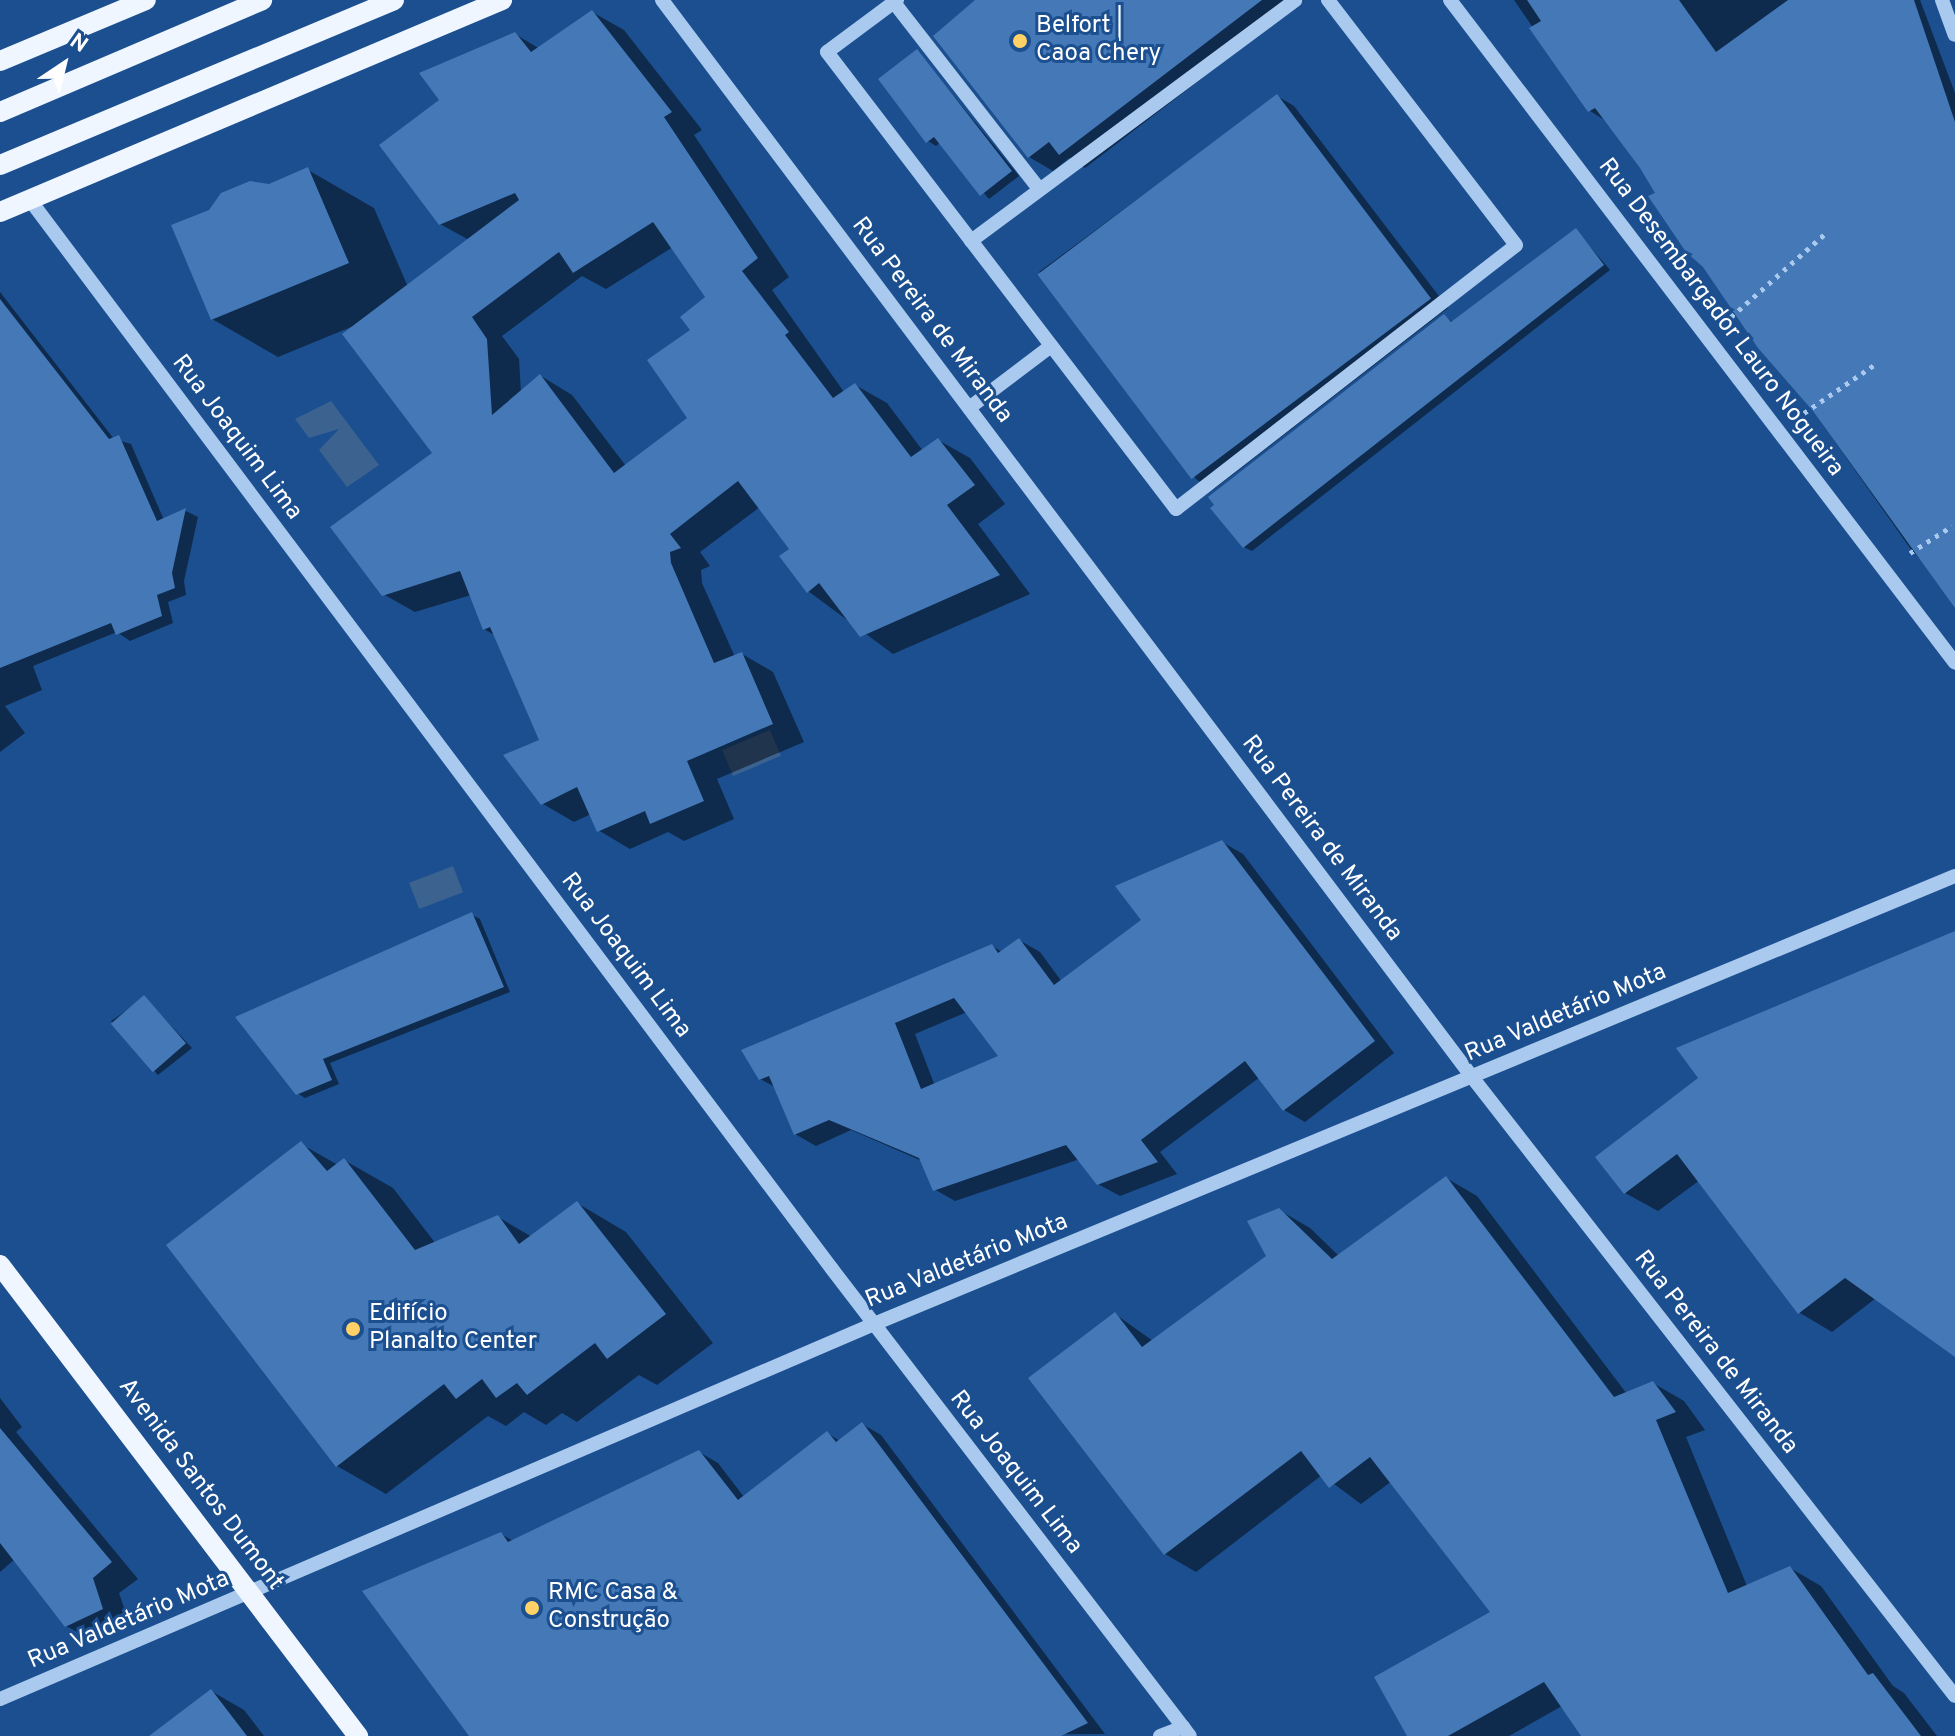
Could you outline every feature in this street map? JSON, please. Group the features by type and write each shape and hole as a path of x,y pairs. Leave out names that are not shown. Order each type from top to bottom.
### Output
{"main road":[{"path":"0,61 146,0"},
{"path":"0,112 262,0"},
{"path":"0,165 394,0"},
{"path":"0,212 502,0"},
{"name":"Avenida Santos Dumont","path":"0,1265 358,1736"}],"street":[{"name":"Rua Pereira de Miranda","path":"662,0 1472,1077 1955,1696"},
{"path":"971,241 1295,0"},
{"path":"1039,189 894,1 827,52 1176,509 1516,245 1328,0"},
{"name":"Rua Desembargador Lauro Nogueira","path":"1450,0 1955,663"},
{"path":"1942,0 1955,35"},
{"name":"Rua Joaquim Lima","path":"30,200 874,1324 1186,1732"},
{"path":"969,408 1051,346"},
{"name":"Rua Valdetário Mota","path":"0,1699 874,1324 1955,876"},
{"path":"1160,1736 1186,1732"}],"path":[{"path":"1731,317 1827,232"},
{"path":"1804,413 1877,363"},
{"path":"1910,553 1952,526"}],"water":[{"path":"331,401 379,465 347,487 319,450 339,429 309,438 295,419"},
{"path":"770,730 781,756 733,776 722,750"},
{"path":"453,866 463,892 419,909 409,883"}],"building":[{"path":"975,0 1262,0 1059,155 1049,142 1028,158 933,36"},
{"path":"1527,0 1679,0 1716,52 1788,0 1914,0 1955,122 1955,608 1813,411 1758,348 1703,267 1686,252 1648,196 1655,193 1640,168 1595,108 1588,112 1529,28 1541,21"},
{"path":"592,10 672,112 664,117 758,258 742,271 789,332 785,335 833,398 855,383 911,457 938,438 975,485 947,505 1000,575 860,637 819,583 807,593 779,556 789,549 738,481 670,534 681,548 670,552 671,563 714,663 742,652 773,724 687,761 704,801 650,824 645,811 597,832 577,787 541,805 503,755 539,740 490,627 483,630 460,571 382,596 330,527 432,453 342,334 519,200 515,193 439,225 379,145 439,100 419,73 515,32 531,52","holes":["653,222 705,297 680,317 690,330 647,360 687,418 614,473 540,374 492,415 487,339 472,317 559,252 573,273"]},
{"path":"917,49 1012,171 980,196 934,137 926,143 878,79"},
{"path":"1277,94 1431,298 1191,479 1037,275"},
{"path":"308,167 349,263 211,320 171,225 209,210 221,193 250,181 269,184"},
{"path":"1576,228 1604,265 1243,548 1210,508 1214,505 1208,497 1444,314 1451,322"},
{"path":"0,299 109,439 119,435 157,521 186,508 172,573 175,588 157,595 162,616 116,635 111,623 0,668"},
{"path":"1222,840 1375,1041 1283,1111 1245,1061 1141,1140 1158,1162 1097,1185 1066,1145 933,1191 919,1158 829,1120 794,1135 769,1076 759,1080 741,1050 992,944 998,953 1019,938 1054,985 1141,920 1115,886","holes":["954,998 998,1056 921,1089 895,1023"]},
{"path":"472,912 504,987 323,1059 332,1080 296,1095 235,1017"},
{"path":"1955,931 1955,1357 1845,1278 1798,1314 1677,1154 1624,1194 1595,1157 1698,1078 1676,1048"},
{"path":"144,995 186,1043 153,1072 111,1024"},
{"name":"Edifício Planalto Center","path":"301,1141 327,1171 344,1158 415,1250 498,1215 519,1244 577,1201 666,1314 607,1359 595,1343 527,1395 517,1383 496,1398 482,1379 456,1399 444,1384 336,1467 166,1245"},
{"path":"1446,1176 1614,1397 1653,1381 1676,1412 1656,1420 1728,1593 1790,1566 1868,1675 1873,1673 1921,1736 1581,1736 1544,1682 1448,1736 1407,1736 1374,1677 1490,1612 1370,1457 1329,1488 1301,1451 1164,1555 1028,1378 1115,1312 1142,1347 1266,1256 1247,1221 1279,1208 1332,1259"},
{"path":"862,1422 1088,1723 1061,1736 469,1736 362,1591 501,1532 508,1542 699,1450 738,1500 827,1431 836,1442"},
{"path":"0,1428 112,1562 93,1578 103,1609 65,1627 0,1543"},
{"path":"211,1689 247,1736 149,1736"}],"place":[{"name":"Belfort | Caoa Chery","path":"1020,41"},
{"name":"Edifício Planalto Center","path":"353,1329"},
{"name":"RMC Casa & Construção","path":"532,1608"}]}
